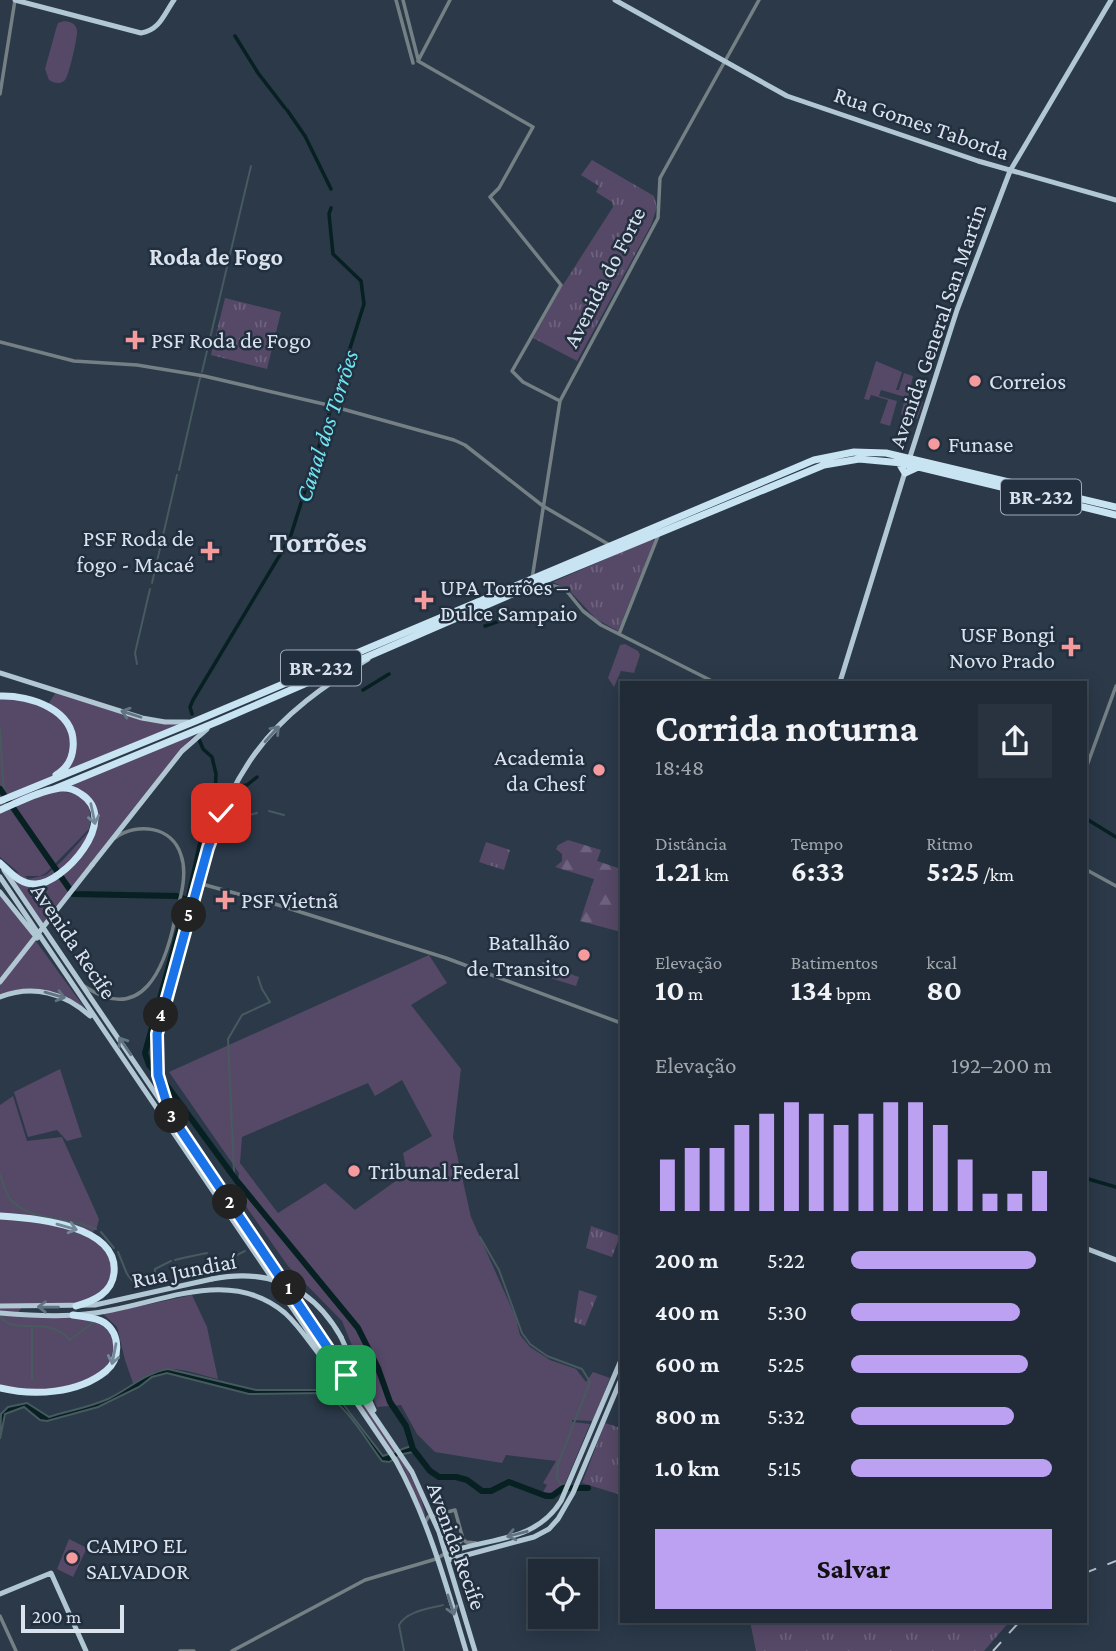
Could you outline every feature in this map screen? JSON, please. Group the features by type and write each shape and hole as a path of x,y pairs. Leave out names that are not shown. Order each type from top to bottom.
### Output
{"highway":[{"name":"BR-232","path":"0,801 610,545 859,453 979,474 1116,507"},
{"name":"BR-232","path":"0,810 219,721 541,582 657,529 664,522 814,460 833,455 886,453 966,478 1116,515"},
{"path":"966,478 979,474"},
{"path":"1,696 19,696 38,702 59,713 70,726 74,745 70,761 61,772 38,786"},
{"path":"0,863 27,884 40,884 50,880 73,860 93,833 95,812 88,799 79,792 54,789"},
{"path":"0,1216 59,1225 94,1236 105,1244 114,1262 111,1282 99,1298 76,1306"},
{"path":"0,1388 30,1392 55,1391 86,1382 107,1371 117,1354 116,1340 111,1330 100,1321 73,1315"}],"main road":[{"path":"15,0 141,33 152,30 163,19 174,0"},
{"name":"Rua Gomes Taborda","path":"615,0 787,96 1010,171 1116,200"},
{"name":"Avenida General San Martin","path":"841,681 957,310 1010,171 1111,0"},
{"path":"170,1114 157,1066 156,1046 162,1010 221,813 236,782 256,752 281,724 326,685 384,649"},
{"path":"0,675 154,721 198,720"},
{"path":"0,982 182,751 219,721"},
{"name":"Avenida Recife","path":"0,863 378,1423 392,1450"},
{"name":"Avenida Recife","path":"0,877 331,1366 398,1459 425,1525 466,1651"},
{"path":"0,892 81,998"},
{"path":"0,998 13,993 33,991 58,995 81,1007 100,1027"},
{"path":"1087,1249 1116,1260"},
{"name":"Rua Jundiaí","path":"0,1306 76,1306 117,1302 212,1279 252,1275 271,1279 292,1287 320,1307 341,1337 378,1423"},
{"name":"Rua Jundiaí","path":"0,1313 73,1315 110,1311 209,1288 233,1290 255,1296 284,1313 331,1366"},
{"path":"449,1560 534,1538 558,1520 572,1475 620,1362"},
{"path":"446,1553 528,1531 549,1517 564,1502 579,1477 620,1381"},
{"name":"Avenida Recife","path":"398,1459 412,1472 432,1516 449,1560 475,1651"},
{"path":"0,1594 51,1573 86,1651"}],"street":[{"path":"0,94 15,0"},
{"path":"396,0 413,64"},
{"path":"403,0 418,61 533,127 499,188 490,197 562,285 512,371 523,382 560,401"},
{"path":"418,61 450,0"},
{"name":"Avenida do Forte","path":"532,579 560,401 658,218 660,178 759,0"},
{"path":"0,342 74,361 137,365 204,376 420,429 463,444 543,506 602,543 610,545"},
{"path":"619,634 657,529"},
{"path":"532,579 565,589 589,617 712,681"},
{"path":"1087,766 1116,687"},
{"path":"82,985 94,993 113,999 125,999 141,993 153,981 161,967 180,896 184,873 182,858 178,848 165,834 155,829 139,828 121,834 108,844"},
{"path":"1087,870 1116,886"},
{"path":"198,883 275,904 506,979 620,1023"},
{"path":"425,1525 426,1518 455,1510 463,1539 476,1543"},
{"path":"232,1651 365,1580 436,1559 463,1539"},
{"path":"0,1616 16,1651"},
{"path":"180,1651 194,1651"}],"green space":[{"path":"64,21 74,24 77,34 67,77 63,82 57,83 49,80 45,69 58,23"},
{"path":"592,160 654,196 657,207 651,225 577,361 533,338 613,207 612,202 596,192 599,186 581,175"},
{"path":"225,298 281,312 267,369 211,355"},
{"path":"876,361 902,372 896,390 899,390 904,373 913,376 908,397 912,399 917,383 919,384 914,399 923,402 917,419 901,414 905,397 881,390 879,396 897,401 890,426 880,423 888,400 871,395 869,400 864,399"},
{"path":"652,539 654,541 618,631 596,619 568,589 553,582"},
{"path":"625,644 640,655 634,673 621,671 614,687 608,678 620,645"},
{"path":"56,692 142,718 194,721 32,786 33,796 65,792 82,798 88,805 90,815 89,829 46,873 40,876 25,876 28,879 46,875 91,829 93,818 89,801 62,785 195,730 194,735 44,925 7,871 19,873 0,857 0,695 47,706"},
{"path":"568,840 601,850 597,861 620,869 620,932 580,921 594,879 555,867 562,861 562,854 556,849"},
{"path":"486,842 510,850 504,870 479,862"},
{"path":"0,892 84,1007 62,995 44,990 0,995"},
{"path":"429,955 447,983 411,1005 461,1069 453,1137 471,1217 516,1318 520,1335 530,1347 550,1360 576,1369 586,1382 593,1372 610,1378 593,1421 572,1420 590,1424 565,1484 553,1493 543,1492 547,1485 543,1483 556,1461 506,1455 502,1463 435,1452 417,1434 401,1405 377,1407 342,1321 288,1266 243,1202 237,1187 239,1173 169,1072","holes":["402,1080 432,1136 403,1153 407,1173 355,1210 325,1183 278,1213 240,1163 242,1137 368,1083 375,1096"]},
{"path":"543,962 561,965 561,971 579,977 576,986 550,978 544,979 544,974 538,971"},
{"path":"60,1069 82,1137 67,1141 57,1130 28,1137 14,1092"},
{"path":"13,1096 27,1141 62,1137 99,1219 93,1232 60,1224 82,1231 112,1252 111,1282 86,1303 22,1307 18,1313 85,1314 102,1317 113,1334 114,1349 108,1375 56,1394 28,1395 0,1391 0,1105"},
{"path":"591,1226 620,1236 612,1257 586,1248"},
{"path":"278,1283 286,1287 405,1465 420,1495 426,1516 423,1515 405,1471"},
{"path":"579,1290 597,1296 585,1326 574,1322"},
{"path":"192,1295 207,1327 218,1379 184,1370 164,1369 144,1377 134,1386 117,1327 103,1314"},
{"path":"605,1423 620,1428 620,1495 582,1483"},
{"name":"CAMPO EL SALVADOR","path":"69,1539 87,1548 73,1577 57,1569"},
{"path":"750,1623 1008,1623 984,1651 756,1651"}],"shaded area":[{"path":"168,1369 256,1390 327,1390 336,1395 383,1456 411,1446 413,1452 389,1462 382,1461 348,1414 323,1393 249,1394 167,1373 152,1377 139,1387 98,1407 47,1421 40,1420 24,1407 5,1414 0,1439 1,1414 8,1407 27,1403 49,1417 101,1402 152,1374"}],"waterway":[{"path":"235,36 258,73 285,108"},
{"name":"Canal dos Torrões","path":"287,110 305,136 331,189"},
{"path":"202,372 251,166"},
{"name":"Canal dos Torrões","path":"192,714 190,707 193,700 290,538 364,304 361,281 333,254 329,214 331,208"},
{"path":"179,470 200,378"},
{"path":"152,583 177,475"},
{"path":"137,664 135,653 150,589"},
{"path":"485,626 505,619"},
{"path":"363,690 389,674"},
{"path":"0,729 4,794"},
{"path":"187,900 204,824 215,796 216,774 212,757 203,749 199,739"},
{"path":"236,787 247,785 257,777"},
{"path":"0,789 73,894 177,896 187,900 145,1053 149,1065 237,1181 358,1328 378,1368 390,1402 406,1426 413,1449 430,1471 439,1477 467,1480 482,1491 491,1491 509,1482 546,1496 552,1496 563,1488 588,1488"},
{"path":"269,811 284,815"},
{"path":"223,822 257,813"},
{"path":"207,816 215,819"},
{"path":"1087,819 1116,837"},
{"path":"237,1181 234,1172 228,1039 242,1015 270,1002 258,977"},
{"path":"0,1174 9,1197 19,1207 40,1216 96,1229"},
{"path":"1087,1179 1116,1187"},
{"path":"101,1232 114,1248"},
{"path":"480,1237 499,1270 522,1333 530,1344 547,1356 582,1369 590,1382 558,1464 557,1478 563,1488"},
{"path":"215,1256 219,1264 245,1251"},
{"path":"118,1252 127,1274 138,1288 153,1283 155,1269 171,1261"},
{"path":"175,1260 207,1253"},
{"path":"0,1316 14,1325 52,1328 70,1340 94,1322"},
{"path":"32,1327 32,1380"},
{"path":"468,1597 472,1596"},
{"path":"404,1651 399,1625 403,1620 418,1611 443,1605"}],"railway":[{"path":"1087,1572 1116,1561"},
{"path":"993,1651 1018,1623"}],"place":[{"name":"PSF Roda de Fogo","path":"135,340"},
{"name":"Correios","path":"975,381"},
{"name":"Funase","path":"934,444"},
{"name":"PSF Roda de fogo - Macaé","path":"210,551"},
{"name":"UPA Torrões – Dulce Sampaio","path":"424,600"},
{"name":"USF Bongi Novo Prado","path":"1071,647"},
{"name":"Academia da Chesf","path":"599,770"},
{"name":"PSF Vietnã","path":"225,900"},
{"name":"Batalhão de Transito","path":"584,955"},
{"name":"Tribunal Federal","path":"354,1171"},
{"name":"CAMPO EL SALVADOR","path":"72,1558"}],"district":[{"name":"Roda de Fogo","path":"216,256"},
{"name":"Torrões","path":"318,541"}],"route":[{"path":"221,813 208,848 162,1010 156,1046 158,1075 170,1114 346,1375"}]}
